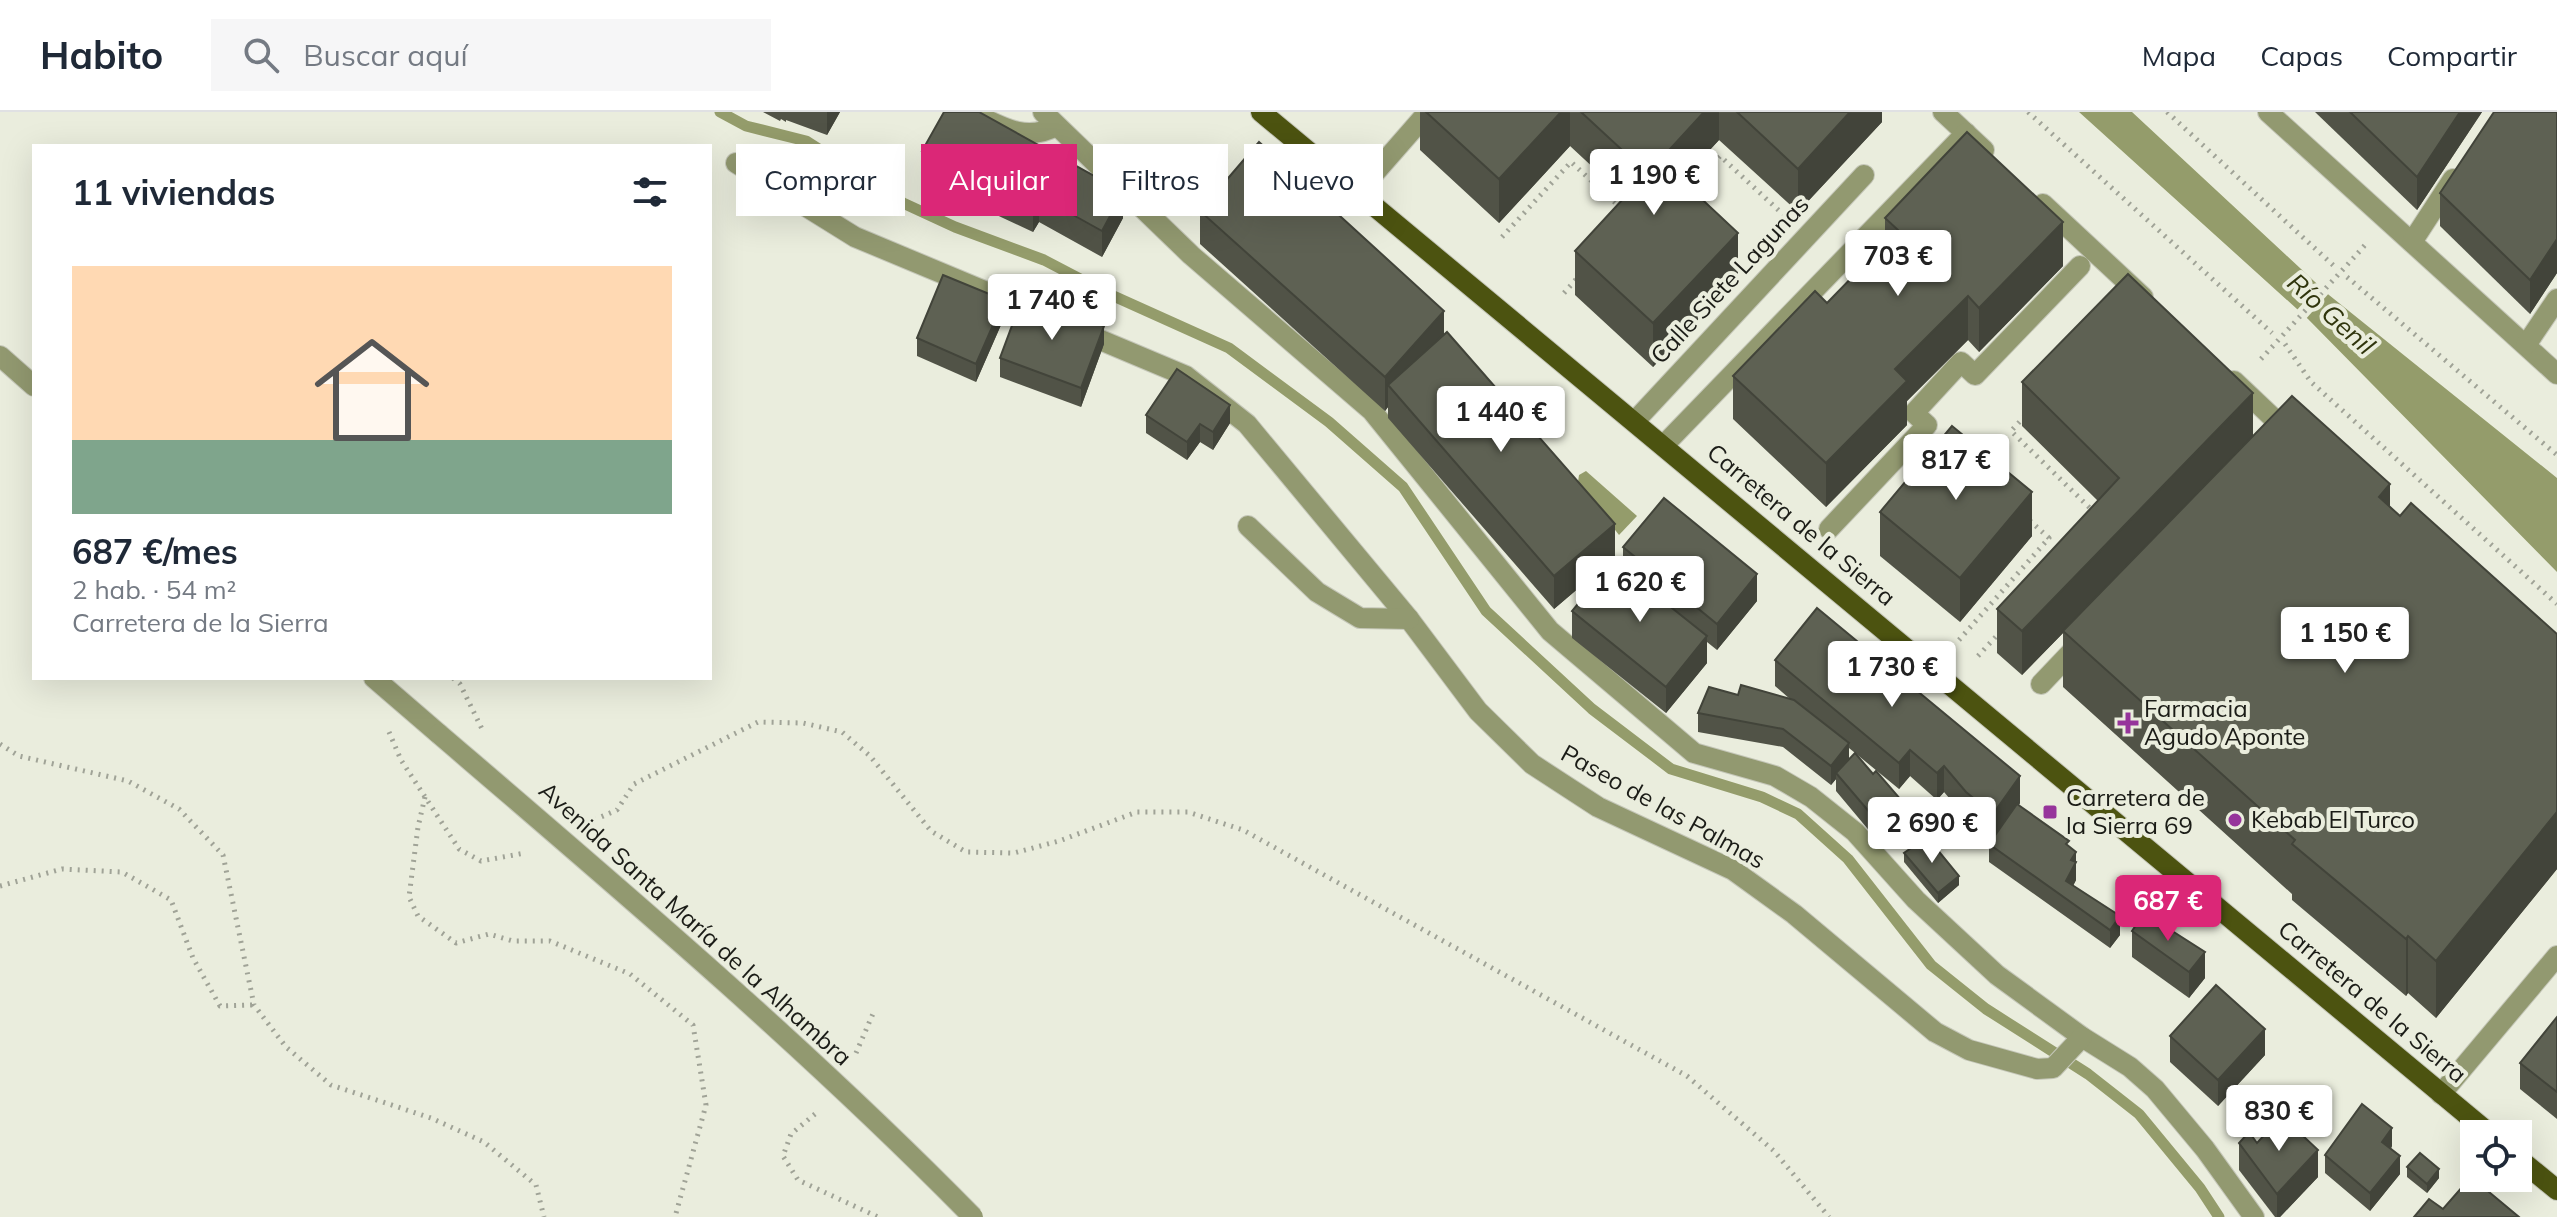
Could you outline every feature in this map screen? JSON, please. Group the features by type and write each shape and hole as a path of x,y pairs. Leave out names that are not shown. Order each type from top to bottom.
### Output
{"main road":[{"name":"Carretera de la Sierra","path":"1261,112 1300,144"},
{"name":"Carretera de la Sierra","path":"1383,213 2473,1120"},
{"path":"2532,1166 2553,1179"}],"street":[{"path":"971,112 1010,131 1027,135 1043,133 1050,119 1191,255 1372,411 1550,631 1694,753 1775,776 1811,797 1855,832 1916,900 2076,1044 2130,1067 2155,1089 2205,1149 2254,1217"},
{"path":"1383,163 1428,112"},
{"path":"1943,112 1999,164"},
{"path":"2268,112 2557,374"},
{"path":"1664,445 1966,133"},
{"path":"2412,242 2465,160"},
{"name":"Calle Siete Lagunas","path":"1635,421 1864,175"},
{"path":"2033,194 2154,306"},
{"name":"Paseo de las Palmas","path":"821,216 855,237 1186,376 1247,424 1409,619 1478,711 1532,764 1598,807 1733,870 1794,914 1935,1032 1969,1050 2037,1069 2053,1068 2076,1044"},
{"path":"1829,529 1927,425 1914,413 1961,362 1975,375 2080,266"},
{"path":"2526,345 2557,299"},
{"path":"0,356 32,384"},
{"path":"2223,371 2305,447"},
{"path":"1248,526 1317,592 1360,618 1409,619"},
{"path":"2041,684 2092,631"},
{"name":"Avenida Santa María de la Alhambra","path":"378,681 774,1026 899,1142 973,1217"},
{"path":"2441,1094 2557,956"}],"path":[{"path":"2028,112 2272,333"},
{"path":"2167,112 2334,266"},
{"path":"1685,195 1720,156 1795,225"},
{"path":"1502,237 1571,162 1622,209"},
{"path":"2261,359 2365,245"},
{"path":"1564,293 1583,272"},
{"path":"2347,277 2557,455"},
{"path":"2285,344 2311,382 2557,604"},
{"path":"2032,409 2011,431 2104,522"},
{"path":"1959,640 2049,538 2027,518"},
{"path":"1978,656 2009,622"},
{"path":"455,680 485,734"},
{"path":"378,681 385,723 401,760 459,849 481,861 525,853"},
{"path":"586,824 617,810 634,784 758,722 803,723 842,732 870,756 931,831 966,852 1014,853 1059,841 1137,812 1188,812 1243,830 1687,1076 1774,1151 1829,1217"},
{"path":"0,744 19,756 128,781 179,809 223,855 254,1005 286,1047 331,1085 431,1118 484,1142 536,1185 544,1217"},
{"path":"425,797 409,897 418,916 456,943 489,934 513,941 550,941 630,974 693,1025 706,1105 675,1217"},
{"path":"0,886 62,869 122,872 171,900 193,958 220,1006 254,1005"},
{"path":"856,1053 875,1009"},
{"path":"815,1114 791,1134 783,1156 798,1180 878,1217"}],"water":[{"name":"Río Genil","path":"2079,112 2132,112 2329,295 2557,478 2557,572 2308,319"},
{"path":"1586,471 1637,516 1619,535 1578,482 1579,475"}],"pier":[{"path":"2322,283 2331,291 2304,321 2295,312"}],"building":[{"path":"944,112 979,112 1037,144 926,144"},
{"path":"1426,112 1561,112 1499,179"},
{"path":"1581,112 1704,112 1660,160 1738,233 1653,323 1575,251 1647,173"},
{"path":"1737,112 1850,112 1798,169"},
{"path":"2350,112 2460,112 2417,177"},
{"path":"2494,112 2557,112 2557,239 2530,280 2440,193"},
{"path":"1967,132 2063,222 1979,308 1968,296 1895,369 1907,381 1826,463 1733,376 1815,291 1827,303 1898,230 1885,218"},
{"path":"1244,160 1244,216 1340,216 1444,311 1385,377 1206,216 1228,216 1228,178"},
{"path":"1077,166 1093,175 1093,216 1110,216 1102,231 1075,216"},
{"path":"2128,274 2253,393 2022,631 1997,609 2119,478 2022,382"},
{"path":"943,275 1004,300 976,364 917,338"},
{"path":"1023,296 1104,326 1081,388 1000,358"},
{"path":"1447,332 1615,524 1554,576 1388,385"},
{"path":"1177,369 1230,405 1213,432 1200,424 1187,442 1146,415"},
{"path":"2292,396 2390,484 2379,497 2400,516 2411,503 2557,634 2557,812 2436,961 2292,844 2295,840 2063,631"},
{"path":"1952,426 2032,492 1960,578 1880,512"},
{"path":"1664,498 1757,574 1717,624 1623,547"},
{"path":"1613,561 1707,636 1666,687 1572,611"},
{"path":"1817,608 2020,776 1993,814 1966,792 1944,766 1937,773 1910,750 1899,763 1775,660"},
{"path":"1741,685 1794,700 1849,743 1831,766 1783,729 1698,713 1709,687 1738,695"},
{"path":"1855,753 1873,774 1876,771 1902,801 1877,821 1836,773"},
{"path":"2017,804 2069,841 2066,844 2076,852 2071,860 2076,862 2066,881 2120,916 2110,930 1989,844"},
{"path":"1927,837 1959,876 1938,893 1904,853"},
{"path":"2144,913 2205,952 2189,972 2132,931"},
{"path":"2216,985 2265,1029 2218,1080 2170,1036"},
{"path":"2557,1017 2557,1092 2520,1063"},
{"path":"2362,1104 2392,1128 2382,1142 2400,1156 2370,1193 2325,1155"},
{"path":"2282,1116 2318,1150 2277,1194 2239,1143 2249,1132 2257,1143"},
{"path":"2420,1153 2439,1169 2427,1184 2407,1167"},
{"path":"2460,1190 2460,1192 2489,1192 2519,1217 2414,1217 2429,1199 2443,1209"}],"waterway":[{"path":"720,112 746,126 806,141 903,203 955,227 1044,260 1109,294 1229,348 1329,422 1403,487 1486,611 1592,709 1671,769 1762,797 1798,814 1848,859 1931,965 1986,1009 2088,1074 2139,1114 2200,1188 2219,1217"}],"place":[{"name":"Farmacia Agudo Aponte","path":"2128,723"},
{"name":"Carretera de la Sierra 69","path":"2050,812"},
{"name":"Kebab El Turco","path":"2235,820"}]}
